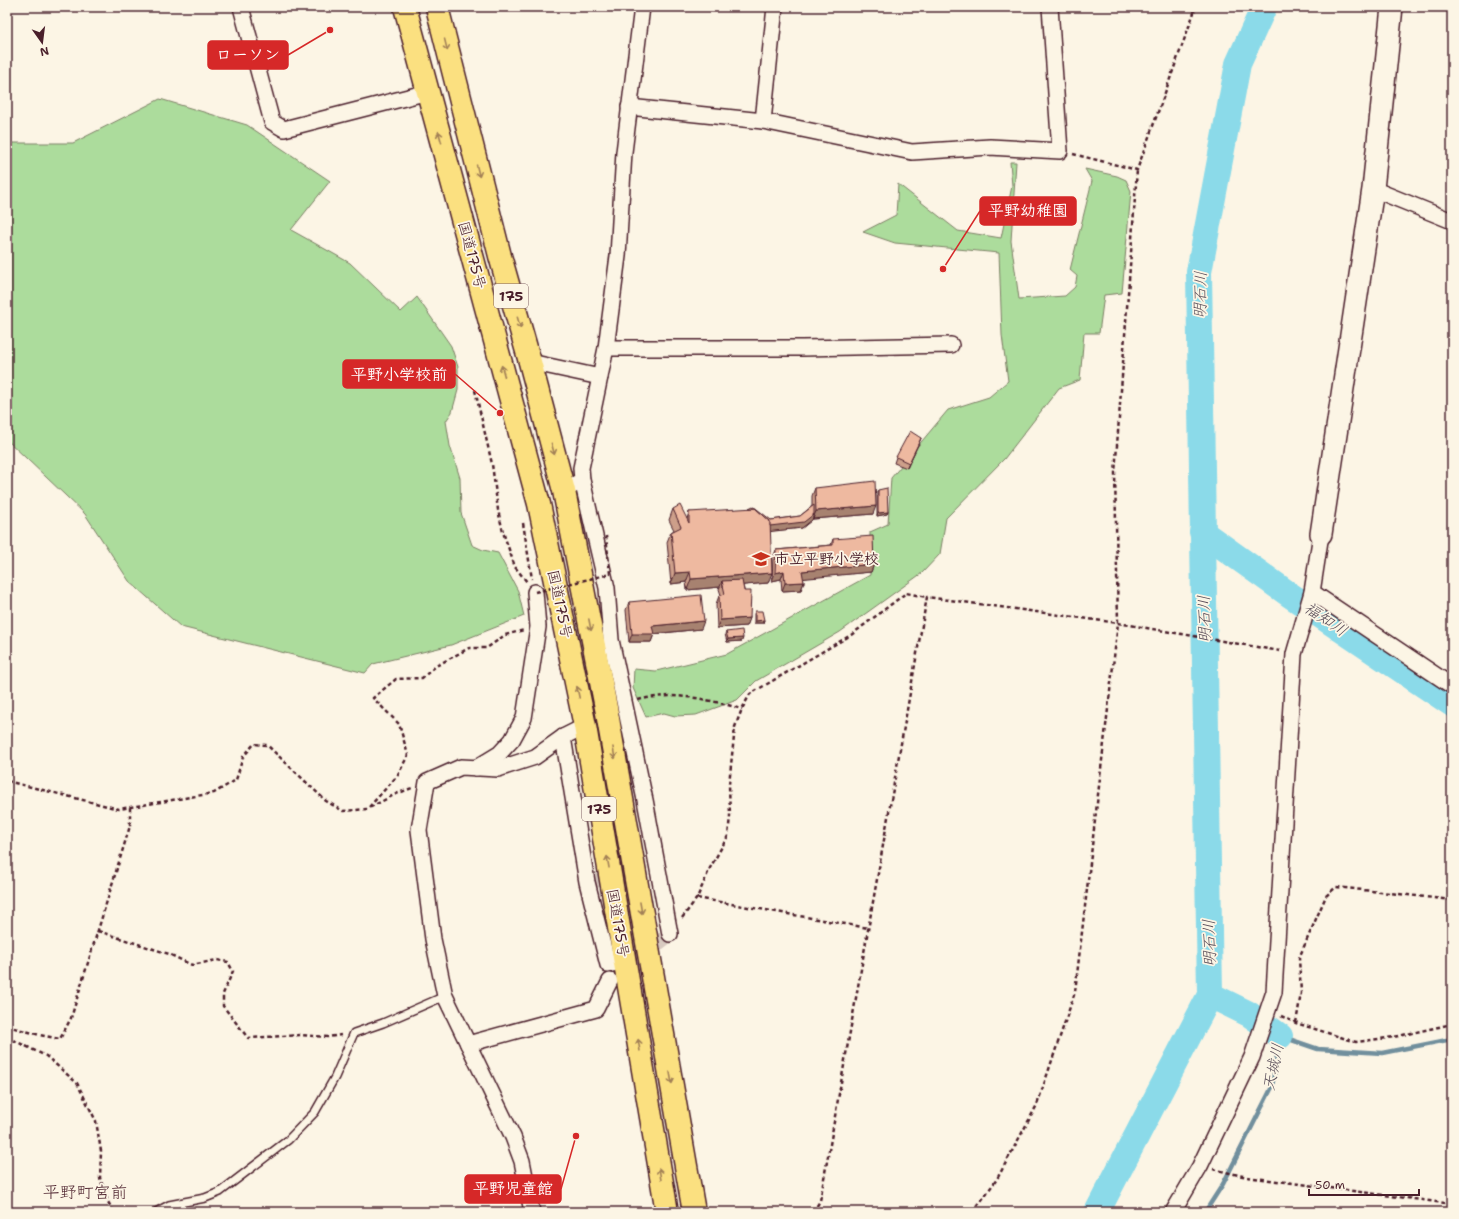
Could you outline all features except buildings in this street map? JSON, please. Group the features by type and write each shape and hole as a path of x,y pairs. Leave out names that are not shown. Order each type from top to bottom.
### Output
{"highway":[{"name":"国道175号","path":"405,7 539,504 585,726 667,1212"},
{"name":"国道175号","path":"437,7 500,256 530,362 573,485 607,713 694,1212"}],"street":[{"path":"241,7 272,122 284,129 428,92"},
{"path":"642,7 624,152 618,256 606,348 580,468 573,485 607,588 611,640 670,934"},
{"path":"763,120 775,7"},
{"path":"629,107 763,120 912,152 990,147 1060,151 1050,7"},
{"path":"1173,1212 1200,1166 1252,1057 1274,992 1294,654 1312,592 1322,534 1373,189 1392,7"},
{"path":"1373,189 1452,221"},
{"path":"606,348 803,348 951,345"},
{"path":"530,362 600,377"},
{"path":"475,768 499,754 512,740 524,718 538,627 534,592"},
{"path":"1312,592 1452,686"},
{"path":"532,1212 522,1161 513,1137 445,996 433,939 419,830 426,782 461,767 498,769 534,757 564,737 585,726"},
{"path":"564,737 587,882 608,965 625,961"},
{"path":"468,1044 596,1008 610,981"}],"lane":[{"path":"156,1212 169,1205 205,1198 220,1192 288,1140 315,1112 335,1078 354,1032 383,1023 445,996"}],"path":[{"path":"973,1212 997,1179 1037,1105 1075,992 1118,624 1115,473 1137,170 1196,7"},
{"path":"1060,151 1137,170"},
{"path":"475,390 492,464 498,510 503,532 515,567 534,592 610,574 606,536"},
{"path":"670,934 697,898 710,868 728,836 730,816 729,784 735,728 742,709 750,694 851,635 906,593 1118,624 1294,654"},
{"path":"813,1212 820,1201 927,597"},
{"path":"367,809 398,775 408,755 399,724 373,698 396,679 422,678 436,666 469,648 487,648 505,635 538,627"},
{"path":"633,701 652,697 682,696 719,702 742,709"},
{"path":"7,781 119,809 214,793 236,780 244,757 254,744 267,744 326,801 344,811 367,809 396,794 426,782"},
{"path":"7,1026 40,1036 60,1038 71,1018 130,826 130,807"},
{"path":"1296,1023 1301,993 1299,958 1326,896 1336,887 1452,900"},
{"path":"697,898 868,928"},
{"path":"98,931 169,954 192,965 217,960 228,962 233,971 223,994 223,1006 248,1038 301,1035 328,1037 354,1032"},
{"path":"1267,1010 1296,1023 1356,1042 1394,1037 1452,1024"},
{"path":"7,1037 46,1056 77,1083 96,1121 101,1151 100,1178 108,1202 114,1212"},
{"path":"1200,1166 1248,1177 1452,1204"}],"green space":[{"path":"160,99 247,125 330,181 291,230 350,263 401,312 417,297 451,346 458,367 458,390 452,412 446,421 450,446 460,478 461,513 472,545 483,550 498,553 518,591 524,616 451,645 373,664 365,673 181,627 129,581 85,514 7,440 7,143 73,143"},
{"path":"1010,162 1016,162 1011,241 1019,299 1065,296 1075,287 1077,276 1070,270 1092,181 1085,169 1117,176 1126,180 1131,191 1122,293 1104,295 1099,333 1084,333 1080,380 1059,388 1004,459 946,518 940,554 922,573 840,632 756,681 737,700 696,715 675,716 664,713 646,717 633,688 634,669 656,671 727,654 870,575 870,532 888,524 891,478 948,410 989,397 1008,381 1002,335 999,253 895,243 863,232 896,215 898,184 958,231 1001,238 1012,186"}],"waterway":[{"name":"明石川","path":"1097,1212 1210,995 1199,272 1238,64 1264,7"},
{"name":"福知川","path":"1202,532 1290,595 1452,704"},
{"name":"天城川","path":"1210,995 1249,1014 1280,1036"},
{"name":"天城川","path":"1205,1212 1223,1184 1272,1087 1280,1036 1318,1049 1382,1053 1452,1039"}],"tunnel":[{"path":"587,882 657,867"},
{"path":"620,973 670,934"}],"place":[{"name":"ローソン","path":"330,30"},
{"name":"平野幼稚園","path":"943,269"},
{"name":"平野小学校前","path":"500,413"},
{"name":"市立平野小学校","path":"761,559"},
{"name":"平野児童館","path":"576,1136"}],"district":[{"name":"平野町宮前","path":"85,1192"}]}
